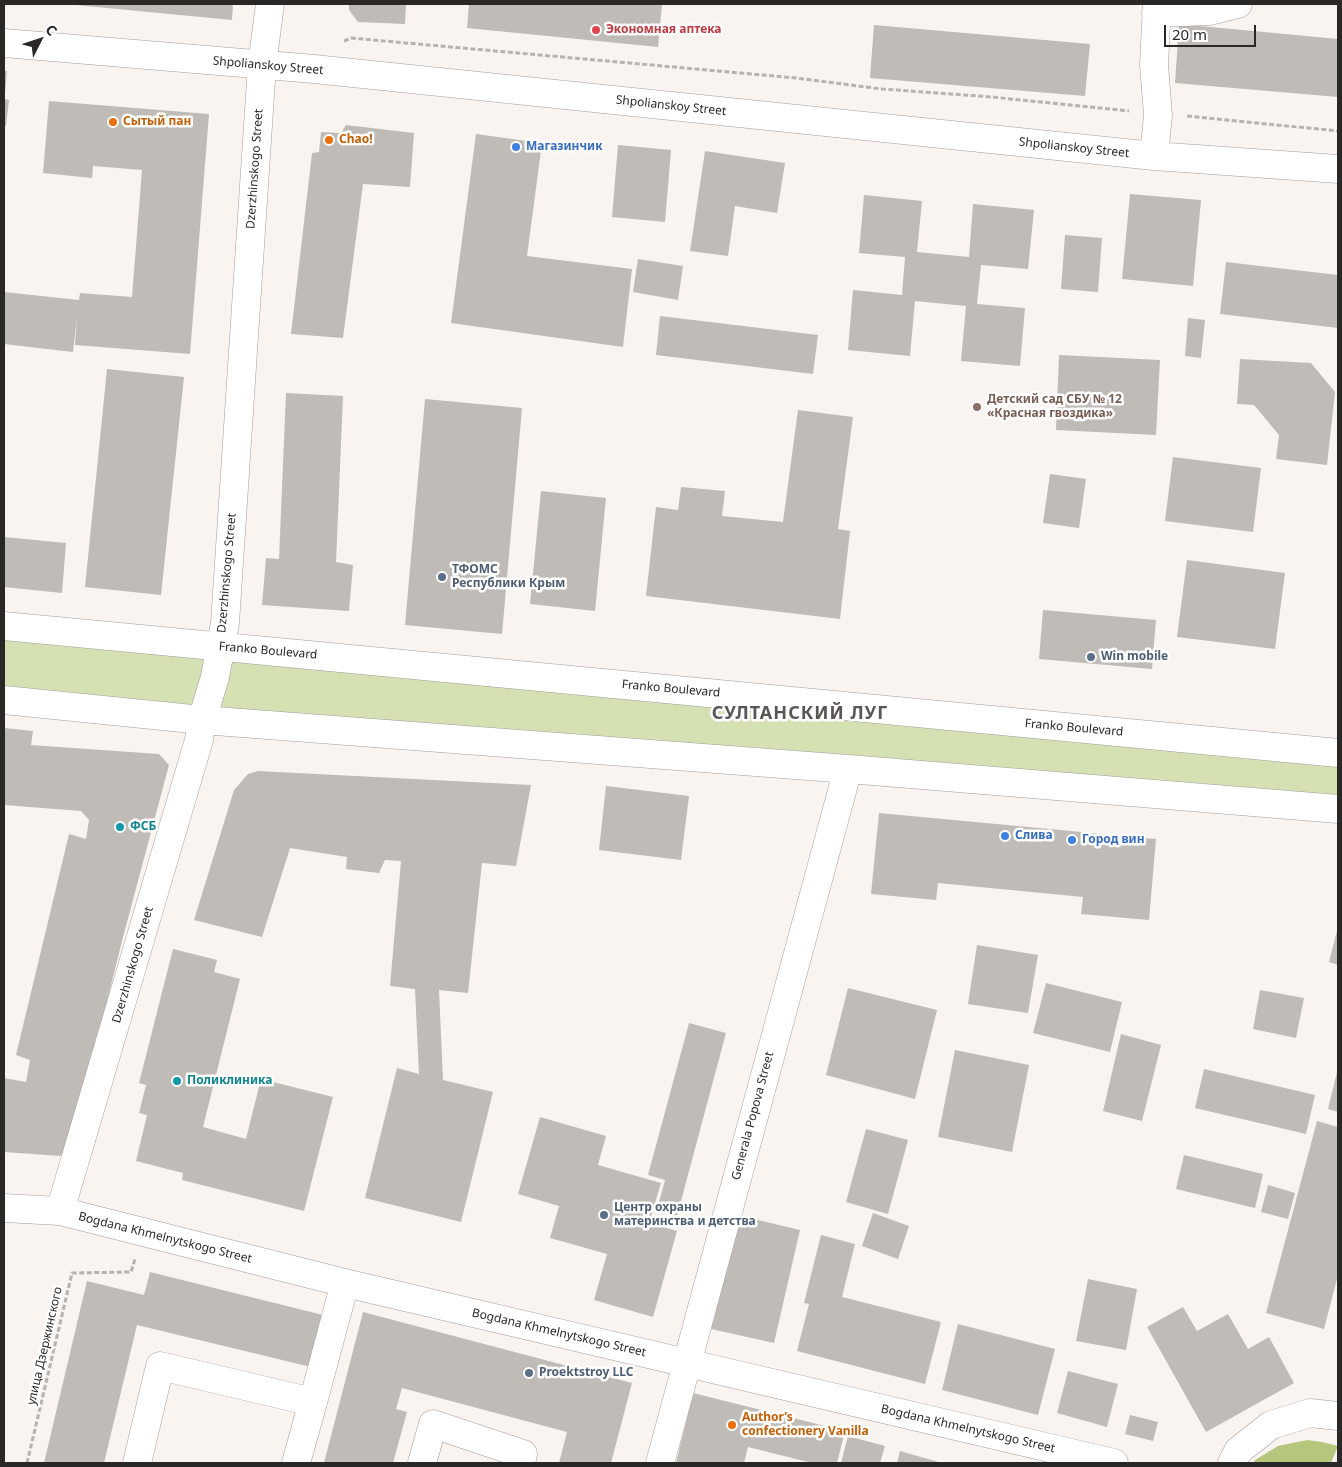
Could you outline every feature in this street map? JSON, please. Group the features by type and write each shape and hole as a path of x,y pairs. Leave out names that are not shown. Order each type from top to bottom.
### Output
{"street":[{"name":"Dzerzhinskogo Street","path":"60,1211 199,740 202,720 215,677 225,623 262,65 270,4"},
{"path":"1154,156 1158,115 1154,65 1156,8 1210,11 1238,4"},
{"name":"Shpolianskoy Street","path":"4,43 262,65 1154,156 1338,169"},
{"name":"Franko Boulevard","path":"4,626 1338,752"},
{"path":"4,700 202,720 848,769 1338,809"},
{"name":"Generala Popova Street","path":"660,1463 848,769"},
{"name":"Bogdana Khmelnytskogo Street","path":"4,1208 60,1211 345,1284 1114,1463"},
{"path":"296,1463 345,1284"},
{"path":"137,1463 160,1366 313,1402"},
{"path":"1232,1463 1238,1451 1271,1425 1310,1413 1338,1416"},
{"path":"422,1463 433,1424 523,1454 521,1463"}],"path":[{"path":"337,45 351,38 777,76 882,89 992,97 1338,132"},
{"name":"улица Дзержинского","path":"27,1463 72,1274 131,1272 144,1232"}],"green space":[{"path":"4,638 210,658 197,706 4,687"},
{"path":"226,659 1338,765 1338,796 214,708"},
{"path":"1307,1440 1338,1446 1331,1463 1253,1463 1278,1446"}],"building":[{"path":"76,4 233,4 232,20"},
{"path":"349,4 406,4 405,24 358,22 349,10"},
{"path":"469,4 662,4 658,47 467,28"},
{"path":"1179,24 1338,39 1338,97 1175,83"},
{"path":"874,25 1090,44 1085,96 870,78"},
{"path":"4,71 7,71 5,93 4,93"},
{"path":"4,99 9,100 6,126 4,126"},
{"path":"49,101 209,114 190,354 75,345 77,317 73,352 4,344 4,292 79,300 80,293 132,297 142,170 93,166 92,178 43,173"},
{"path":"346,125 414,133 410,187 363,184 343,338 291,334 312,153 319,152 321,132 341,133"},
{"path":"476,134 542,143 527,256 632,269 623,347 451,323"},
{"path":"618,145 671,150 665,222 612,217"},
{"path":"705,151 785,163 777,213 735,206 728,256 690,251"},
{"path":"1130,194 1201,200 1193,286 1122,279"},
{"path":"864,195 922,201 917,252 969,257 973,204 1034,210 1028,269 981,265 977,304 1025,308 1020,366 961,361 966,306 915,301 910,356 848,350 853,290 902,295 905,257 859,253"},
{"path":"1065,235 1102,238 1098,292 1061,289"},
{"path":"638,259 683,266 678,300 633,292"},
{"path":"1226,262 1338,275 1338,328 1220,314"},
{"path":"660,316 818,335 813,374 656,355"},
{"path":"1188,318 1205,320 1201,358 1185,356"},
{"path":"1059,355 1160,360 1156,435 1056,430"},
{"path":"1240,359 1311,363 1335,392 1327,465 1276,459 1279,435 1254,405 1237,404"},
{"path":"107,369 184,377 161,595 85,587"},
{"path":"286,393 343,396 336,562 353,565 349,611 262,605 266,558 279,559"},
{"path":"425,399 522,408 502,634 405,625"},
{"path":"798,410 853,417 838,529 850,531 840,619 646,596 656,507 678,510 681,487 725,491 722,516 783,522"},
{"path":"1173,457 1261,468 1253,532 1165,521"},
{"path":"1050,474 1086,479 1079,528 1043,523"},
{"path":"541,491 606,498 595,611 530,604"},
{"path":"4,537 66,543 62,593 4,587"},
{"path":"1187,560 1285,573 1275,649 1177,637"},
{"path":"1043,610 1156,620 1152,669 1039,659"},
{"path":"4,728 33,731 31,745 159,754 169,765 123,937 71,1146 60,1156 4,1152 4,1078 26,1082 30,1060 16,1055 69,834 86,839 89,820 81,811 4,805"},
{"path":"258,771 531,785 516,866 482,863 468,993 439,990 443,1080 493,1092 461,1222 365,1198 397,1068 419,1074 415,989 390,986 401,861 385,860 379,873 346,869 347,857 290,848 262,937 194,920 234,790 248,774"},
{"path":"606,786 689,796 681,860 599,850"},
{"path":"879,813 1156,839 1149,920 1081,914 1083,897 938,883 936,900 871,894"},
{"path":"1338,927 1338,965 1329,962"},
{"path":"977,945 1038,955 1028,1013 968,1004"},
{"name":"Поликлиника","path":"173,949 217,960 214,972 240,979 203,1127 246,1139 261,1079 333,1097 304,1211 182,1180 183,1173 136,1161 147,1115 139,1113 146,1085 139,1083"},
{"path":"1046,983 1122,1002 1110,1052 1033,1033"},
{"path":"848,988 937,1010 915,1099 826,1075"},
{"path":"1260,990 1304,998 1296,1038 1253,1029"},
{"path":"689,1023 726,1033 677,1216 657,1210 665,1180 648,1175"},
{"path":"1121,1034 1161,1045 1142,1121 1103,1111"},
{"path":"955,1050 1029,1065 1012,1152 938,1137"},
{"path":"1338,1068 1338,1112 1328,1109"},
{"path":"1204,1069 1315,1095 1306,1134 1195,1108"},
{"name":"Центр охраны материнства и детства","path":"540,1117 606,1136 598,1165 661,1183 649,1223 677,1231 653,1317 594,1300 607,1254 550,1238 559,1206 518,1194"},
{"path":"1317,1121 1338,1127 1338,1275 1324,1329 1266,1313"},
{"path":"866,1129 908,1140 888,1214 846,1202"},
{"path":"1184,1155 1263,1174 1255,1208 1176,1189"},
{"path":"1268,1185 1295,1193 1288,1219 1261,1212"},
{"path":"873,1213 909,1226 898,1259 862,1246"},
{"path":"737,1215 800,1230 774,1343 711,1329"},
{"path":"821,1235 855,1244 842,1297 941,1322 925,1384 797,1351 809,1304 804,1303"},
{"path":"150,1272 323,1315 311,1367 137,1325 104,1463 44,1463 87,1281 144,1295"},
{"path":"1088,1279 1137,1289 1126,1350 1076,1341"},
{"path":"1183,1307 1197,1331 1228,1314 1248,1349 1269,1337 1294,1383 1206,1432 1147,1327"},
{"path":"363,1312 632,1383 611,1463 559,1463 567,1432 402,1388 396,1409 407,1412 393,1463 324,1463"},
{"path":"958,1324 1055,1349 1038,1415 942,1390"},
{"path":"1068,1371 1118,1384 1107,1427 1057,1413"},
{"path":"693,1393 845,1431 837,1463 812,1463 748,1447 744,1463 676,1463"},
{"path":"1130,1415 1158,1422 1153,1441 1125,1434"},
{"path":"848,1436 885,1446 880,1463 841,1463"},
{"path":"900,1451 942,1463 897,1463"}],"place":[{"name":"Экономная аптека","path":"596,30"},
{"name":"Сытый пан","path":"113,122"},
{"name":"Chao!","path":"329,140"},
{"name":"Магазинчик","path":"516,147"},
{"name":"Детский сад СБУ № 12 «Красная гвоздика»","path":"977,407"},
{"name":"ТФОМС Республики Крым","path":"442,577"},
{"name":"Win mobile","path":"1091,657"},
{"name":"ФСБ","path":"120,827"},
{"name":"Слива","path":"1005,836"},
{"name":"Город вин","path":"1072,840"},
{"name":"Поликлиника","path":"177,1081"},
{"name":"Центр охраны материнства и детства","path":"604,1215"},
{"name":"Proektstroy LLC","path":"529,1373"},
{"name":"Author’s confectionery Vanilla","path":"732,1425"}],"district":[{"name":"СУЛТАНСКИЙ ЛУГ","path":"800,714"}]}
